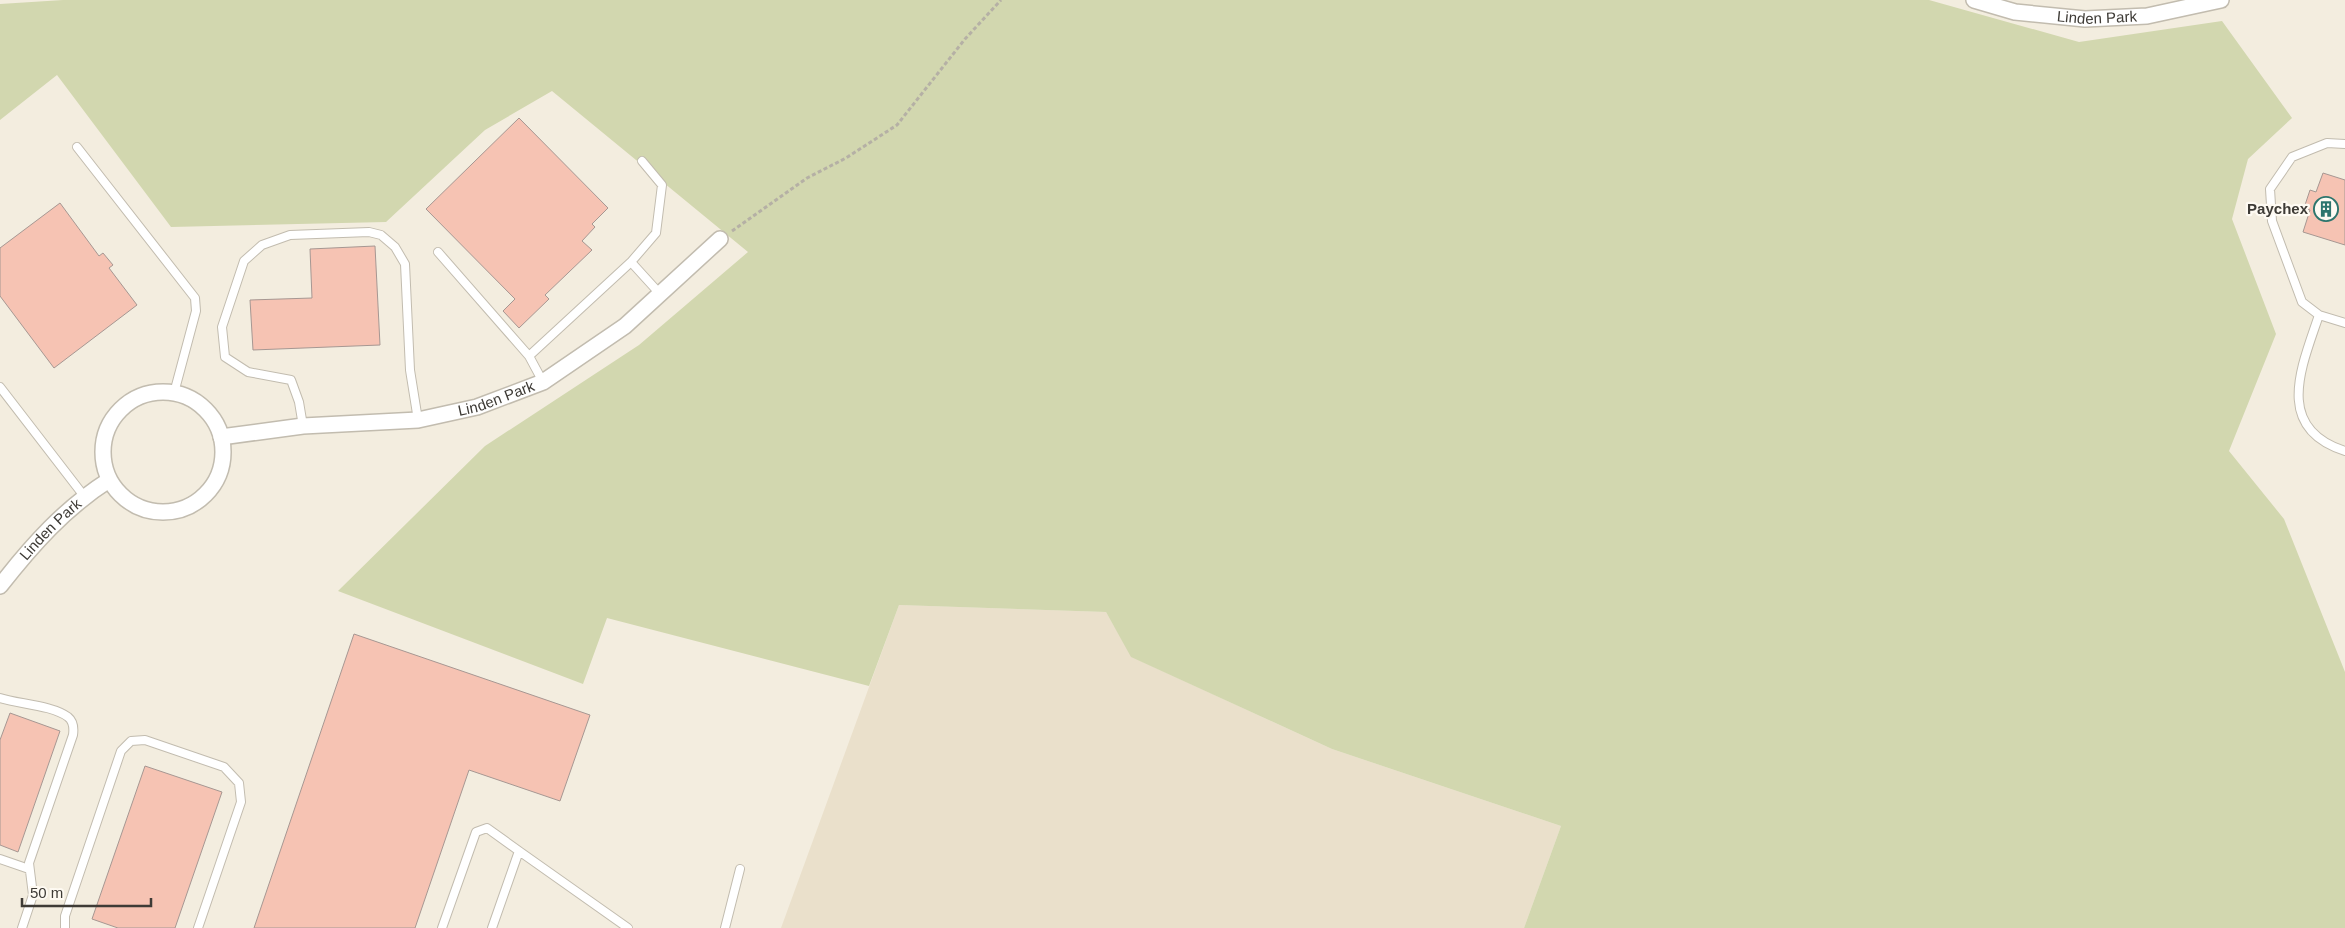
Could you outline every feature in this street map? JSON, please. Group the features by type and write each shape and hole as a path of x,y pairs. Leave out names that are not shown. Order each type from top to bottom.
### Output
{"street":[{"name":"Linden Park","path":"1974,0 2015,12 2086,19 2147,16 2221,0"},
{"name":"Linden Park","path":"221,437 303,426 418,420 478,407 543,382 625,326 720,239"},
{"path":"166,392 186,396 204,408 216,424 221,437 223,464 215,483 203,498 186,508 168,513 148,511 130,504 116,491 109,480 102,455 104,436 112,418 127,404 145,394 166,392"},
{"name":"Linden Park","path":"0,586 46,530 84,496 109,480"}],"lane":[{"path":"2345,144 2327,143 2292,157 2270,190 2272,221 2302,302 2318,314 2345,323"},
{"path":"77,147 195,298 196,311 174,394"},
{"path":"529,356 631,262 656,233 662,185 642,161"},
{"path":"303,426 299,402 291,380 248,372 225,356 222,327 244,262 262,245 290,235 369,232 381,235 395,247 405,264 410,370 418,420"},
{"path":"438,252 529,356 543,382"},
{"path":"631,262 661,295"},
{"path":"2318,314 2297,389 2299,406 2305,422 2317,438 2345,452"},
{"path":"0,387 84,496"},
{"path":"0,698 36,705 68,717 74,726 74,734 29,863 33,895 22,928"},
{"path":"65,928 65,916 121,751 132,741 145,740 224,767 239,783 241,802 198,928"},
{"path":"442,928 476,832 487,828 628,928"},
{"path":"492,928 519,850"},
{"path":"0,859 29,869"},
{"path":"725,928 740,869"}],"path":[{"path":"720,239 757,216 807,178 846,158 897,125 966,39 1001,0"}],"shaded area":[{"path":"899,605 1106,612 1132,657 1332,749 1561,826 1524,928 781,928"}],"green space":[{"path":"63,0 1929,0 2079,42 2222,21 2292,118 2248,159 2232,219 2276,334 2229,451 2284,519 2345,672 2345,928 1524,928 1561,826 1332,749 1131,657 1106,612 899,605 869,686 607,618 583,684 338,591 485,446 639,345 748,252 552,91 485,130 386,222 171,227 57,75 0,120 0,4"}],"building":[{"path":"519,118 608,208 592,224 595,227 582,241 592,250 545,295 549,299 519,328 503,311 515,299 426,209"},
{"name":"Paychex","path":"2323,173 2345,180 2345,245 2303,232 2310,210 2304,208 2310,190 2316,192"},
{"path":"60,203 99,256 103,253 113,265 109,268 137,305 54,368 0,296 0,248"},
{"path":"375,246 380,345 253,350 250,300 312,298 310,249"},
{"path":"354,634 590,715 560,801 469,770 415,928 254,928"},
{"path":"10,713 60,731 18,852 0,845 0,740"},
{"path":"145,766 222,792 175,928 118,928 92,919"}],"place":[{"name":"Paychex","path":"2326,209"}]}
